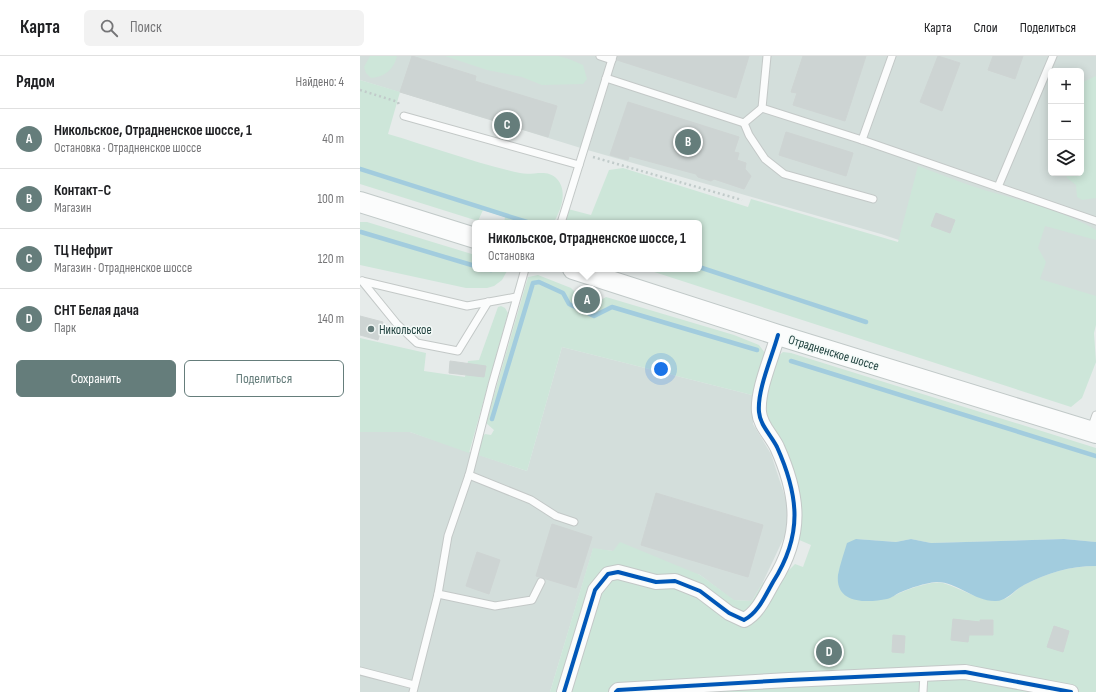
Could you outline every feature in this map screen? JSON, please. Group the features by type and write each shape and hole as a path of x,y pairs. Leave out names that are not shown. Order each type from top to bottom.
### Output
{"main road":[{"path":"360,202 472,237"},
{"name":"Отрадненское шоссе","path":"581,272 778,335 1094,427"}],"street":[{"path":"564,692 595,590 608,574 618,572 656,582 675,581 700,591 729,613 744,620 752,616 781,569 787,557 794,531 794,498 790,479 776,445 765,428 759,414 758,398 778,335"},
{"path":"616,692 618,690 786,686 924,674 965,672 1071,692"}],"lane":[{"path":"562,220 612,58 600,56"},
{"path":"744,123 762,108 767,56"},
{"path":"862,140 892,56"},
{"path":"998,187 1053,56"},
{"path":"606,78 744,123 749,135 765,159 784,174 873,199"},
{"path":"762,108 862,140 1096,221"},
{"path":"404,116 579,165"},
{"path":"360,671 413,689 438,594 448,536 469,476 516,297 524,272"},
{"path":"361,280 466,306 516,297"},
{"path":"361,280 397,324 417,343 458,351 488,302"},
{"path":"469,476 530,500 556,516 574,522"},
{"path":"438,594 495,606 532,600 541,582"},
{"path":"923,692 924,674"}],"path":[{"path":"360,90 398,102 404,116"},
{"path":"583,154 742,200"}],"shaded area":[{"path":"360,56 1096,56 1096,306 881,234 584,149 360,80"},
{"path":"562,347 752,395 753,424 771,454 789,509 787,531 763,582 752,601 733,600 700,575 613,551 593,549 550,692 360,692 360,432 410,432 527,471"}],"green space":[{"path":"370,56 397,56 394,65 388,72 381,76 371,78 366,73 364,67"},
{"path":"445,56 558,56 583,65 587,79 583,84 542,85 522,77 487,70"},
{"path":"1096,76 1096,198 1082,200 1077,197 1076,185 1067,176 1084,176 1084,82"},
{"path":"360,80 400,92 388,134 503,169 525,174 549,174 557,179 563,195 561,206 555,220 504,220 505,217 483,210 478,220 475,220 360,184"},
{"path":"918,166 984,190 1056,211 1096,230 1096,240 1045,226 1038,248 1046,262 1040,279 1096,296 1096,325 1094,333 1096,362 1082,398 1071,407 654,272 702,272 702,220 565,220 568,209 591,215 609,170 623,168 748,207 751,199 898,242"},
{"path":"360,222 367,222 472,254 472,272 506,272 502,280 494,286 487,288 466,288 360,265"},
{"path":"538,275 571,288 579,296 578,302 593,304 606,297 734,335 759,345 765,353 759,380 752,395 562,347 527,471 478,455 482,437 485,434 491,435 494,430 486,423 528,277"},
{"path":"501,306 505,308 508,313 469,453 410,432 360,432 360,338 426,353 424,371 465,377 468,361 479,360 498,307"},
{"path":"783,352 791,353 1096,448 1096,542 1064,539 931,543 911,539 896,542 856,539 894,596 918,586 938,582 950,585 981,598 989,600 1004,599 1021,586 1050,574 1077,567 1096,566 1096,692 550,692 593,548 613,551 620,542 700,575 734,600 752,601 763,582 775,588 784,575 795,564 803,567 811,545 797,539 800,502 793,468 766,413 765,397 777,357"}],"water":[{"path":"856,539 896,542 911,539 931,543 1064,539 1096,542 1096,566 1077,567 1041,577 1020,587 1000,601 981,598 951,585 936,582 913,587 891,598 862,601 847,596 842,592 838,585 838,575 847,543"}],"building":[{"path":"412,56 476,76 475,81 557,106 548,137 400,92"},
{"path":"618,56 749,56 736,98 617,60"},
{"path":"803,56 866,56 845,121 793,105 797,93 791,92"},
{"path":"938,56 960,63 942,111 920,102"},
{"path":"993,56 1023,56 1015,79 988,70"},
{"path":"628,102 739,137 734,152 739,153 737,160 746,163 745,169 751,176 744,189 714,179 711,181 698,177 696,174 629,156 628,160 610,155"},
{"path":"786,132 853,153 846,176 779,155"},
{"path":"936,213 955,220 950,233 931,226"},
{"name":"Никольское","path":"360,316 383,322 378,340 360,335"},
{"path":"450,361 486,366 484,377 449,373"},
{"path":"656,493 763,525 748,577 641,545"},
{"path":"552,524 592,537 576,588 536,576"},
{"path":"477,552 500,560 489,594 466,586"},
{"path":"953,619 980,622 980,620 993,620 993,635 969,635 968,642 951,640"},
{"path":"1054,626 1069,631 1063,652 1047,647"},
{"path":"893,635 905,636 904,653 892,652"}],"waterway":[{"path":"360,169 521,220"},
{"path":"361,232 472,265"},
{"path":"702,268 866,322"},
{"path":"492,419 533,283 539,282 563,293 569,304 594,316 612,307 757,350"},
{"path":"791,361 1096,456"}],"cycle path":[{"path":"564,692 595,590 608,574 618,572 656,582 675,581 700,591 729,613 744,620 757,609 764,598 783,565 793,532 794,515 790,482 777,447 761,421 759,412 760,394 778,335"},
{"path":"616,692 618,690 789,680 965,672 1071,692"}],"place":[{"name":"ТЦ Нефрит","path":"507,125"},
{"name":"Контакт-С","path":"688,142"},
{"name":"Никольское, Отрадненское шоссе, 1","path":"587,300"},
{"name":"Никольское","path":"371,329"},
{"name":"СНТ Белая дача","path":"829,652"}]}
